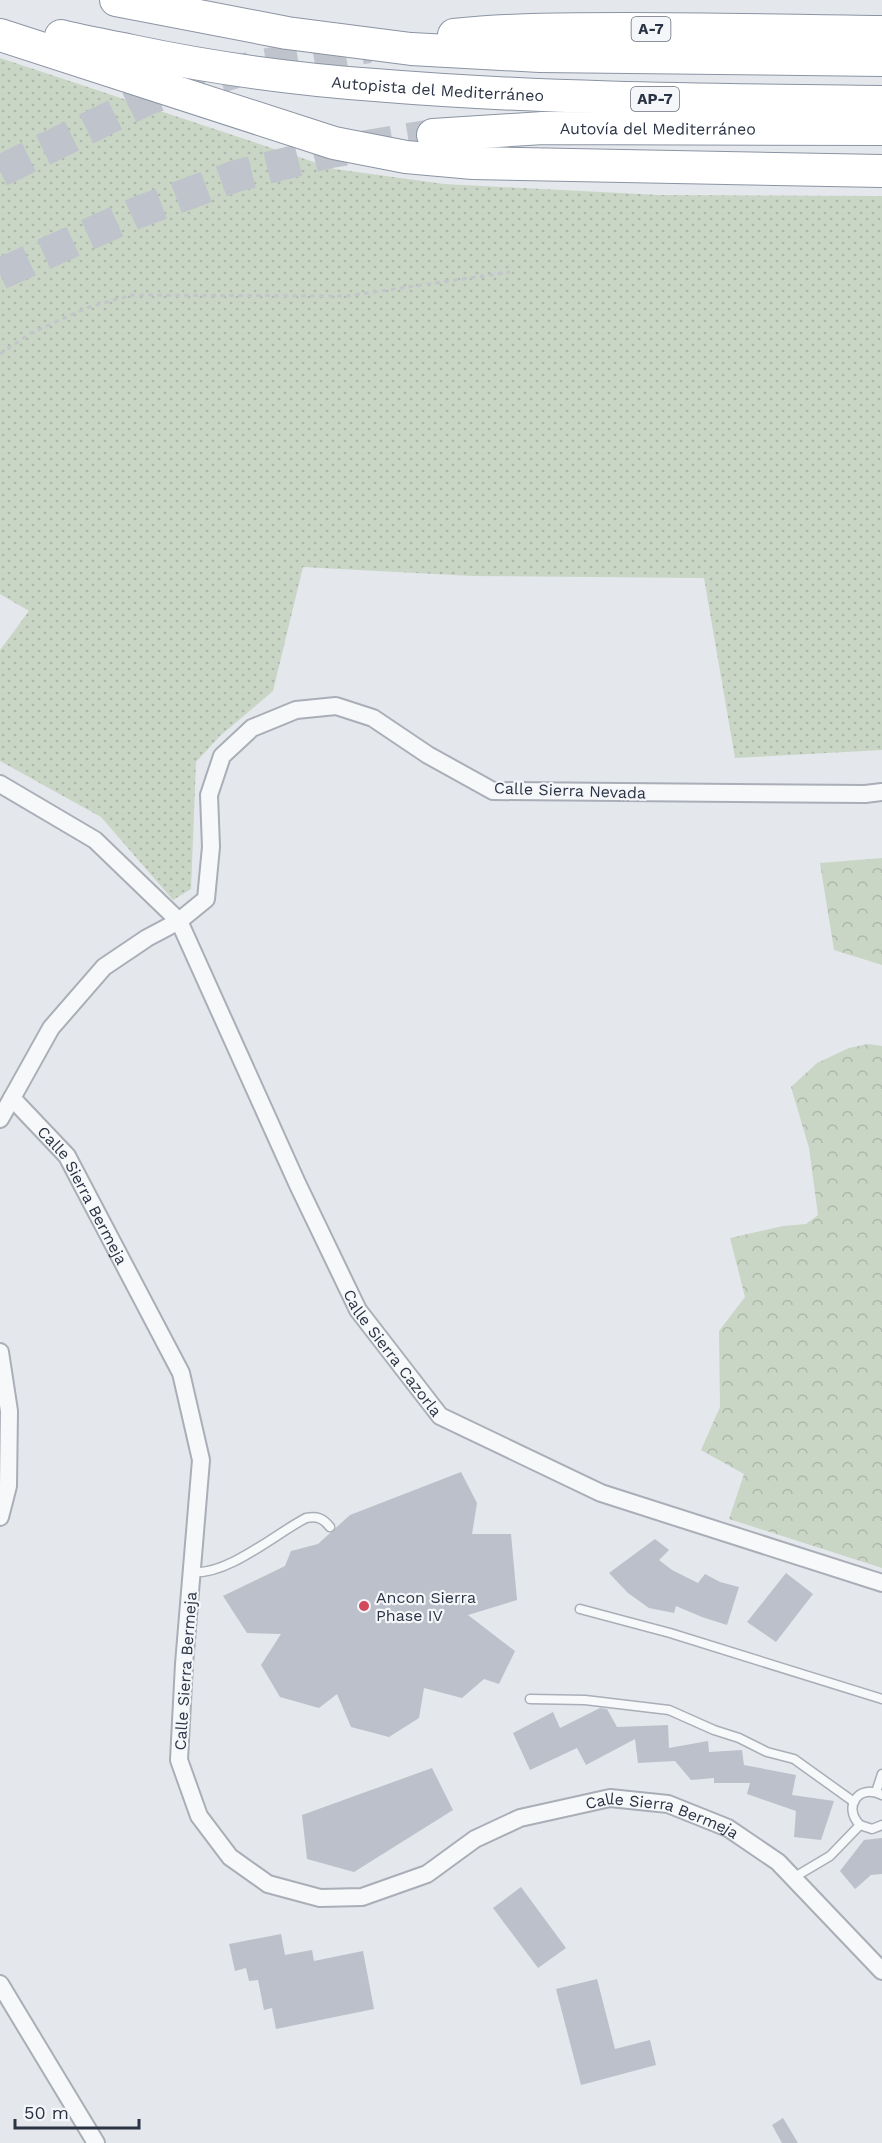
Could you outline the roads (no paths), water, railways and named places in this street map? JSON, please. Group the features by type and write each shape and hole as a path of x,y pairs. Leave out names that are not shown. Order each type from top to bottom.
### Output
{"highway":[{"path":"116,0 287,33 540,56 882,60"},
{"name":"Autopista del Mediterráneo","path":"0,18 72,39 154,56 236,71 327,82 539,97 882,102"},
{"name":"A-7","path":"416,44 491,31 567,29 882,32"},
{"path":"0,35 334,143 386,154 473,163 882,171"},
{"name":"Autovía del Mediterráneo","path":"433,135 543,128 882,129"}],"street":[{"name":"Calle Sierra Nevada","path":"179,921 206,899 211,847 209,795 222,756 252,728 296,710 336,706 373,718 428,755 493,791 865,794 882,792"},
{"path":"0,784 95,840 179,921 147,938 104,967 51,1028 0,1119"},
{"name":"Calle Sierra Cazorla","path":"179,921 297,1183 358,1310 440,1416 601,1493 882,1583"},
{"name":"Calle Sierra Bermeja","path":"12,1098 67,1156 181,1373 201,1460 179,1760 199,1816 230,1857 268,1884 320,1898 362,1897 427,1874 475,1839 519,1818 610,1798 668,1804 728,1828 778,1862 882,1971"},
{"path":"0,1352 9,1411 8,1486 0,1517"},
{"path":"0,1984 96,2143"}],"lane":[{"path":"192,1572 201,1573 219,1569 306,1518 321,1518 330,1527"},
{"path":"580,1609 670,1633 882,1699"},
{"path":"530,1699 585,1700 669,1710 714,1730 739,1738 767,1752 794,1760 854,1802"},
{"path":"882,1774 879,1793 863,1793 854,1802 852,1815 860,1826 872,1829 882,1825"},
{"path":"793,1878 830,1856 860,1826"}],"tunnel":[{"path":"0,171 150,98 256,66 369,47"},
{"path":"0,274 136,213 236,176 331,152 433,135"}],"place":[{"name":"Ancon Sierra Phase IV","path":"364,1606"}]}
